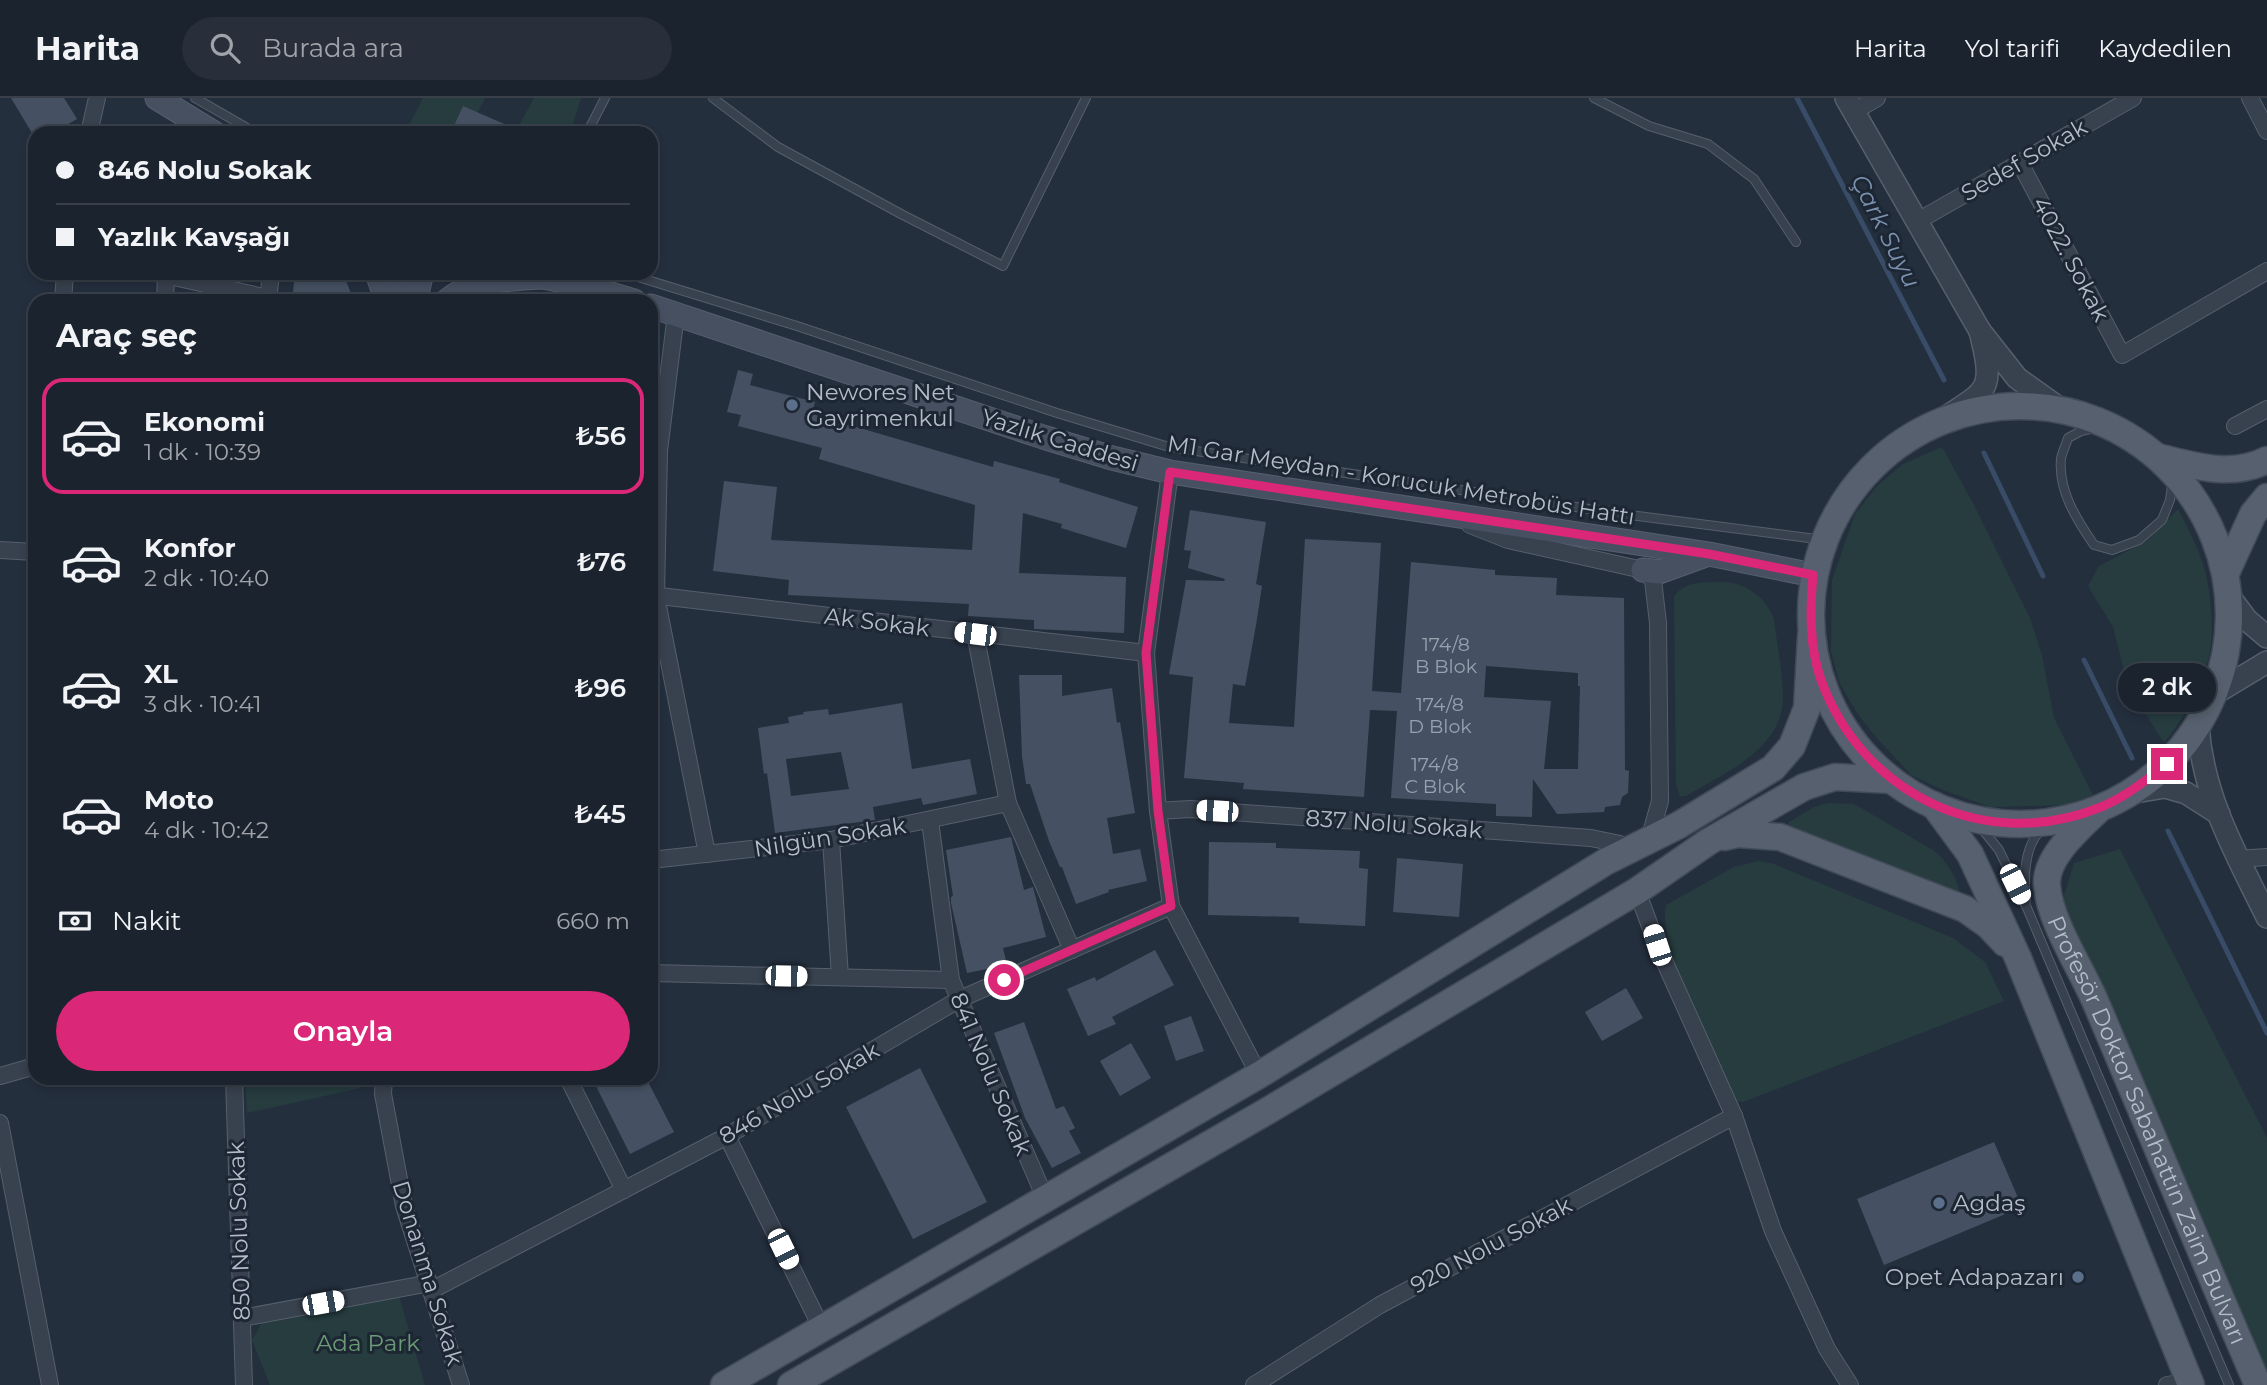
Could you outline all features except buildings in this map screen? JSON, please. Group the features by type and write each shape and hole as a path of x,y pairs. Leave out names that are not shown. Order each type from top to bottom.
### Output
{"main road":[{"path":"157,98 203,126"},
{"path":"460,294 472,287 502,280"},
{"path":"558,280 611,294"},
{"name":"Yazlık Caddesi","path":"658,308 1030,433 1170,472 1709,554 1813,575"},
{"path":"724,1385 1259,1075 1637,846 1679,825 1773,768 1792,746 1807,708 1813,575 1824,540 1839,509 1866,474 1899,445 1937,423 1991,408 2020,405 2059,408 2108,425 2166,464 2197,502 2215,536 2228,585 2230,629 2225,662 2214,694 2198,726 2167,764 2129,793 2100,807 2058,820 2016,824 1974,819 1934,805 1891,780 1861,751 1836,716 1820,677 1811,636"},
{"path":"2166,464 2221,471 2252,467 2267,460"},
{"path":"2228,585 2253,514 2267,498"},
{"path":"1643,570 1659,572 1709,554"},
{"path":"791,1385 1269,1110 1637,891 1709,842 1804,787 1835,777 1891,780"},
{"path":"1934,805 1970,854 2018,958 2183,1384"},
{"name":"Profesör Doktor Sabahattin Zaim Bulvarı","path":"2100,807 2064,845 2052,864 2047,884 2052,910 2095,1000 2259,1385"},
{"path":"1709,842 1738,834 1780,837 1965,909 1989,926 2018,958"}],"street":[{"path":"91,126 97,98"},
{"path":"1877,98 1849,105 1916,222 1980,331 2017,379 2059,408"},
{"name":"Sedef Sokak","path":"1916,222 2133,98"},
{"path":"2250,98 2267,131"},
{"name":"4022. Sokak","path":"2020,163 2122,355 2267,271"},
{"path":"187,280 247,294"},
{"path":"658,475 676,314"},
{"path":"1937,423 1976,396 1988,382 1988,364 1980,331"},
{"path":"2235,426 2267,409"},
{"path":"1170,472 1146,653 1158,811 1171,906 1259,1075"},
{"path":"1448,516 1508,540 1643,570 1653,580 1658,623 1660,801 1637,846"},
{"path":"0,550 28,552"},
{"path":"2228,585 2247,620 2267,637"},
{"name":"Ak Sokak","path":"658,597 1146,653"},
{"path":"658,620 707,855"},
{"path":"975,634 1008,803 1072,950"},
{"path":"2214,694 2267,662"},
{"path":"2198,726 2200,753 2209,792 2267,917"},
{"path":"2129,793 2165,786 2186,793 2219,814"},
{"name":"Nilgün Sokak","path":"658,859 831,840 1008,803"},
{"name":"837 Nolu Sokak","path":"1158,811 1190,809 1591,838 1637,846"},
{"name":"841 Nolu Sokak","path":"930,821 951,980 1046,1200"},
{"path":"831,840 839,977"},
{"path":"2238,859 2267,858"},
{"path":"1637,891 1657,945 1734,1116 1773,1231 1827,1349 1850,1385"},
{"name":"846 Nolu Sokak","path":"242,1318 431,1287 727,1136 958,1000 1171,906"},
{"path":"658,973 951,980"},
{"path":"0,1076 28,1068"},
{"name":"850 Nolu Sokak","path":"234,1085 244,1385"},
{"name":"Donanma Sokak","path":"384,1085 404,1206 461,1385"},
{"path":"572,1085 624,1190"},
{"name":"920 Nolu Sokak","path":"1254,1385 1380,1305 1734,1116"},
{"path":"0,1123 50,1385"},
{"path":"727,1136 822,1329"}],"lane":[{"path":"195,98 244,126"},
{"path":"590,126 604,98"},
{"path":"713,98 778,147 901,214 1003,265 1086,98"},
{"path":"1594,98 1649,126 1708,144 1754,179 1796,242"},
{"name":"M1 Gar Meydan - Korucuk Metrobüs Hattı","path":"648,280 1169,447 1630,515 1824,540"},
{"path":"2108,425 2068,438 2061,459 2063,488 2076,519 2094,545 2112,550 2139,540 2162,520 2170,500 2166,464"},
{"path":"1974,819 1999,850 2027,908 2229,1385"},
{"path":"2027,908 2024,878 2028,854 2039,832 2058,820"}],"green space":[{"path":"423,98 485,98 471,126 409,126"},
{"path":"534,98 581,98 572,126 519,126"},
{"path":"1942,447 2030,618 2042,655 2054,718 2093,795 2066,805 1990,807 1943,790 1911,775 1857,713 1840,684 1831,652 1832,580 1855,514 1877,486 1903,464"},
{"path":"2178,509 2198,550 2206,574 2212,634 2206,668 2197,691 2164,743 2128,686 2113,627 2088,586 2099,566 2147,541"},
{"path":"1727,582 1756,594 1774,619 1783,695 1781,714 1774,731 1750,757 1686,796 1680,796 1676,785 1674,597 1684,587 1691,585"},
{"path":"1828,803 1853,804 1933,850 1950,869 1960,892 1788,825 1814,807"},
{"path":"2120,849 2267,1138 2267,1378 2062,902 2074,863"},
{"path":"1759,861 1774,864 1953,938 1985,962 2004,1001 1743,1102 1736,1101 1669,962 1665,912 1666,905 1734,867"},
{"path":"245,1085 361,1085 361,1088 247,1113"},
{"name":"Ada Park","path":"399,1296 425,1385 270,1385 252,1340 262,1322"}],"waterway":[{"name":"Çark Suyu","path":"1797,98 1944,380"},
{"name":"Çark Suyu","path":"1984,453 2043,576"},
{"name":"Çark Suyu","path":"2084,660 2132,758"},
{"name":"Çark Suyu","path":"2168,831 2267,1033"}],"place":[{"name":"Newores Net Gayrimenkul","path":"792,405"},
{"name":"Agdaş","path":"1939,1203"},
{"name":"Opet Adapazarı","path":"2078,1277"}],"route":[{"path":"1004,980 1171,906 1158,811 1146,653 1170,472 1709,554 1813,575 1811,636 1820,677 1836,716 1861,751 1891,780 1934,805 1974,819 2016,824 2058,820 2100,807 2129,793 2167,764"}]}
